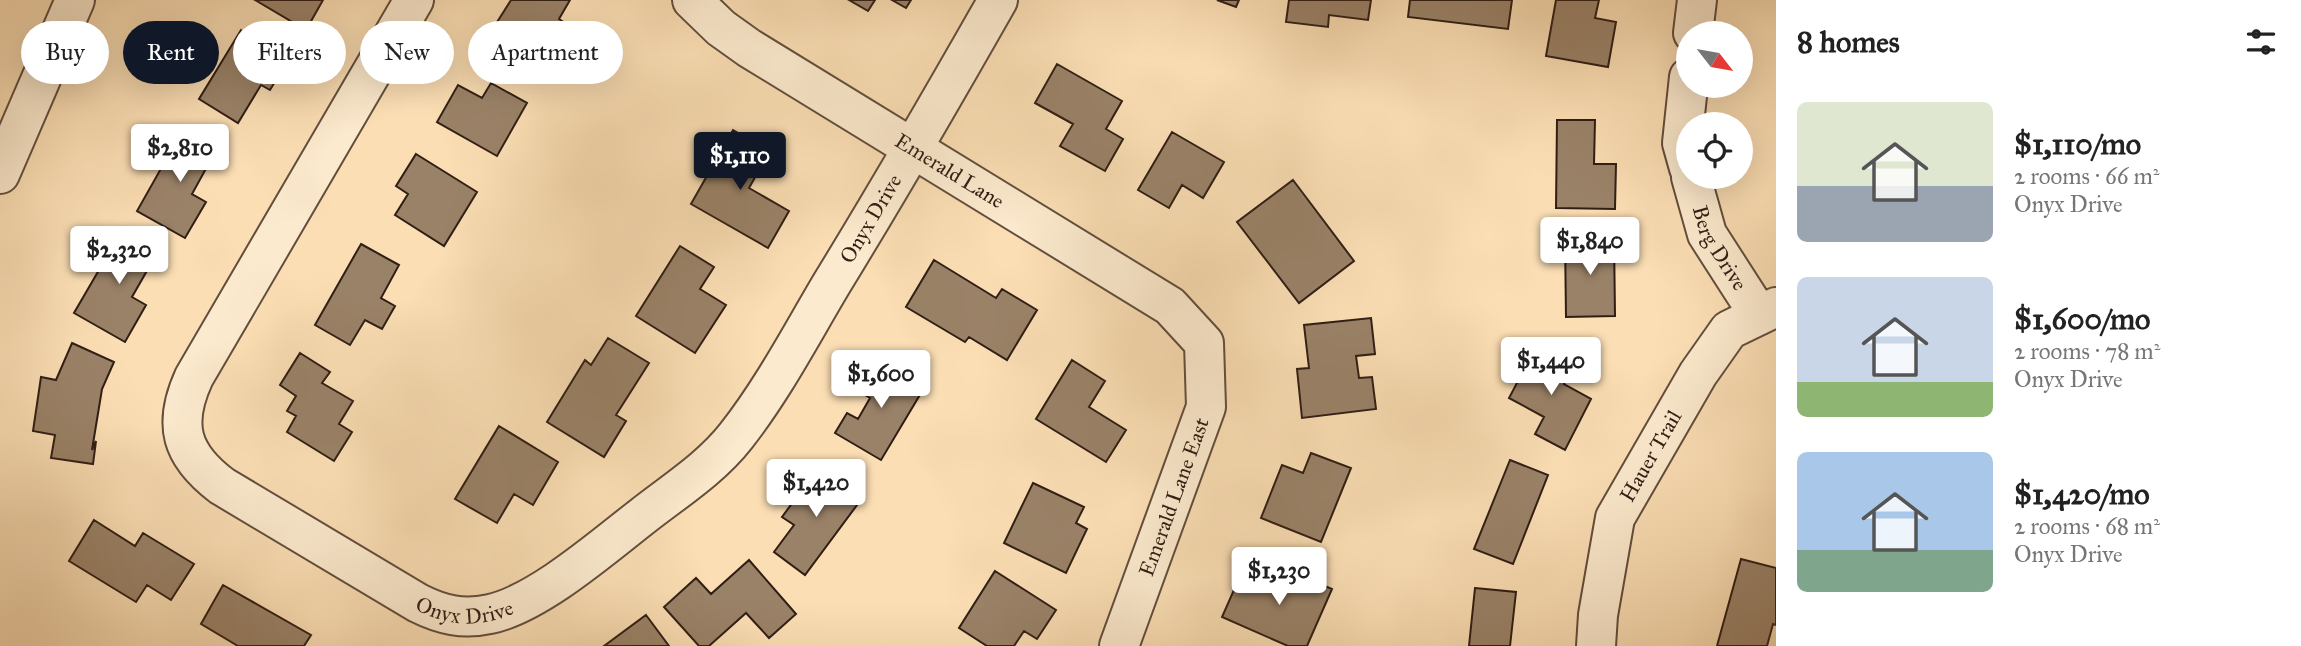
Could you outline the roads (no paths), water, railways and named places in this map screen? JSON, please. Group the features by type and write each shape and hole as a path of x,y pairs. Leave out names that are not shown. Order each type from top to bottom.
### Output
{"street":[{"path":"0,174 75,0"},
{"name":"Onyx Drive","path":"414,0 194,377 184,403 181,426 183,438 192,457 200,468 222,486 418,603 449,616 463,618 503,611 526,601 589,558 716,459 741,430 767,392 914,148 998,0"},
{"name":"Emerald Lane","path":"692,0 721,28 749,48 1170,306 1203,343"},
{"path":"1694,21 1697,0"},
{"name":"Berg Drive","path":"1694,189 1707,234 1768,311"},
{"name":"Hauer Trail","path":"1596,646 1598,615 1615,518 1698,374 1729,330 1768,311"},
{"name":"Emerald Lane East","path":"1119,646 1206,407 1203,343"}]}
